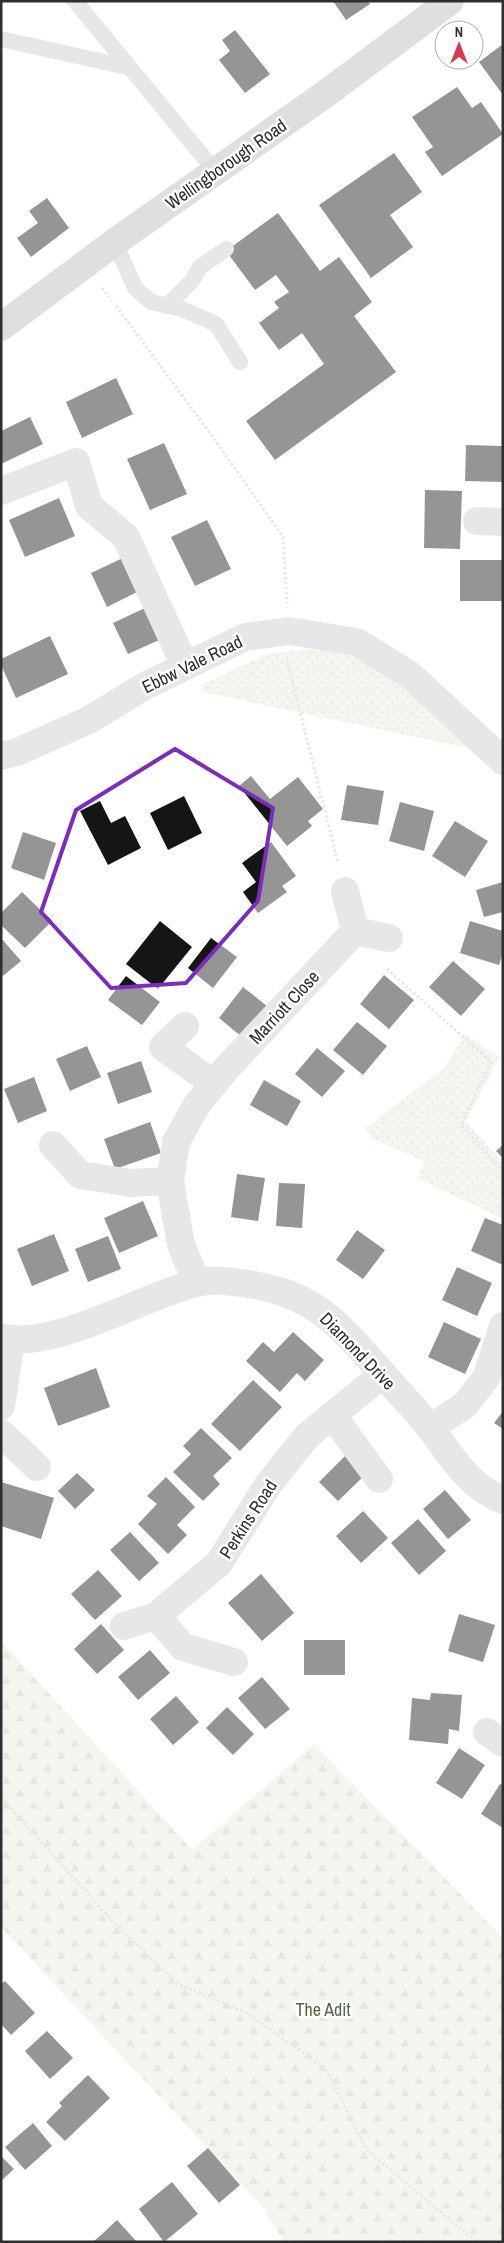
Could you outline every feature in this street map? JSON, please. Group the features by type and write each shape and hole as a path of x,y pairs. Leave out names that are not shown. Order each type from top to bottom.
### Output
{"main road":[{"name":"Wellingborough Road","path":"1,326 115,242 324,96 450,1"}],"street":[{"path":"1,491 76,462 89,506 126,537 185,666"},
{"name":"Ebbw Vale Road","path":"1,756 17,752 89,720 185,666 245,637 285,632 357,642 410,675 503,761"},
{"path":"345,890 355,931 389,938"},
{"name":"Marriott Close","path":"197,1283 181,1245 170,1181 176,1142 196,1106 214,1084 355,931"},
{"path":"185,1026 163,1047 214,1084"},
{"path":"53,1145 80,1175 130,1183 170,1181"},
{"name":"Diamond Drive","path":"6,1339 47,1336 197,1283 245,1283 284,1292 316,1307 350,1336 430,1428 466,1477 494,1497 503,1500"},
{"path":"430,1428 464,1405 486,1378 503,1326"},
{"path":"1,1406 6,1339"},
{"name":"Perkins Road","path":"124,1626 156,1616 219,1564 268,1485 307,1436 383,1374"},
{"path":"332,1415 379,1479"},
{"path":"1,1433 37,1467"},
{"path":"156,1616 183,1647 234,1662"}],"lane":[{"path":"75,1 127,67 215,171"},
{"path":"1,39 127,67"},
{"path":"115,242 135,288 151,302 182,310 216,324 240,362"},
{"path":"167,306 192,281 200,267 226,250"}],"path":[{"path":"86,265 215,440 283,537 285,632 298,710 345,890"},
{"path":"355,931 365,950 491,1062 461,1125 503,1171"},
{"path":"503,1180 501,1212 503,1213"},
{"path":"1,1798 116,1925 178,1984 245,2012 326,2069 366,2149 476,2242"}],"highlighted area":[{"path":"175,749 273,808 258,901 186,983 111,988 41,912 76,810"}],"green space":[{"path":"299,650 334,650 372,661 478,750 203,692 200,685 268,654"},
{"path":"465,1034 499,1058 466,1121 503,1163 503,1219 418,1178 424,1161 371,1138 366,1128 445,1067"},
{"name":"The Adit","path":"1,1641 192,1850 314,1744 503,1938 503,2242 284,2242 263,2207 1,1927"}],"building":[{"path":"333,1 368,1 370,4 346,20"},
{"path":"235,30 270,74 245,93 219,60 230,51 222,40"},
{"path":"503,44 503,95 484,69 484,58"},
{"path":"457,87 472,108 481,102 503,134 442,176 425,152 433,147 412,117"},
{"path":"394,153 422,192 390,215 413,247 371,278 319,205"},
{"path":"47,198 69,228 31,257 17,238 38,223 29,211"},
{"path":"278,213 320,271 339,257 372,302 354,316 396,372 275,460 246,421 324,364 302,333 279,350 259,323 279,308 274,302 289,292 276,275 255,290 226,251"},
{"path":"116,378 133,414 82,438 66,402"},
{"path":"30,417 43,444 1,464 1,431"},
{"path":"164,443 187,494 150,510 127,459"},
{"path":"466,445 503,446 503,482 465,481"},
{"path":"425,490 462,491 460,549 424,548"},
{"path":"59,498 75,536 25,557 9,520"},
{"path":"207,520 231,569 195,586 171,537"},
{"path":"125,557 141,590 107,607 91,573"},
{"path":"460,560 503,560 503,601 460,601"},
{"path":"145,608 159,640 128,654 113,623"},
{"path":"50,636 68,674 16,698 1,665 1,659"},
{"path":"251,776 270,799 298,777 323,809 308,821 312,826 287,846 239,786"},
{"path":"347,785 384,791 378,825 341,820"},
{"path":"184,796 202,833 168,850 150,813"},
{"path":"100,801 111,823 125,816 141,848 108,865 80,811"},
{"path":"400,802 434,811 424,851 389,841"},
{"path":"455,821 488,841 465,877 432,856"},
{"path":"23,832 56,843 44,880 11,868"},
{"path":"271,842 296,876 282,886 287,892 258,913 243,892 256,882 242,863"},
{"path":"503,882 503,912 484,917 476,890"},
{"path":"22,892 52,921 25,948 1,925 1,913"},
{"path":"160,921 192,947 158,989 126,964"},
{"path":"470,921 503,931 503,953 499,965 460,953"},
{"path":"1,938 21,961 3,976 1,974"},
{"path":"211,938 237,957 213,988 188,968"},
{"path":"453,961 485,989 461,1016 429,987"},
{"path":"384,975 414,1000 389,1029 360,1004"},
{"path":"126,976 160,1002 142,1025 108,1000"},
{"path":"243,987 267,1006 242,1037 219,1018"},
{"path":"357,1022 387,1046 363,1075 333,1050"},
{"path":"87,1046 101,1077 70,1091 56,1059"},
{"path":"317,1048 345,1071 322,1097 295,1074"},
{"path":"141,1061 152,1092 118,1104 107,1073"},
{"path":"34,1077 47,1111 18,1123 4,1089"},
{"path":"264,1080 301,1101 287,1126 250,1105"},
{"path":"150,1122 161,1153 115,1169 104,1139"},
{"path":"503,1145 503,1158 496,1151"},
{"path":"237,1174 265,1178 258,1221 231,1217"},
{"path":"279,1183 305,1184 302,1228 276,1226"},
{"path":"143,1201 158,1236 119,1253 104,1218"},
{"path":"485,1218 503,1225 503,1265 471,1251"},
{"path":"357,1230 385,1250 363,1279 336,1260"},
{"path":"54,1234 69,1271 32,1286 17,1249"},
{"path":"108,1236 121,1269 88,1282 75,1249"},
{"path":"457,1267 492,1283 477,1316 442,1300"},
{"path":"444,1322 481,1339 465,1374 428,1357"},
{"path":"293,1332 324,1360 305,1381 297,1373 280,1392 246,1361 263,1342 274,1352"},
{"path":"96,1368 110,1407 58,1426 44,1388"},
{"path":"253,1380 282,1407 240,1451 211,1424"},
{"path":"503,1411 503,1429 494,1423"},
{"path":"201,1428 232,1458 213,1476 220,1484 203,1501 173,1472 191,1454 183,1446"},
{"path":"345,1456 364,1476 338,1501 319,1482"},
{"path":"77,1473 95,1490 75,1509 58,1491"},
{"path":"166,1477 195,1507 177,1525 187,1535 168,1554 138,1524 157,1504 147,1496"},
{"path":"1,1482 54,1498 41,1539 1,1526"},
{"path":"445,1490 471,1520 448,1539 423,1509"},
{"path":"363,1511 388,1538 361,1563 336,1536"},
{"path":"418,1519 446,1551 419,1575 391,1543"},
{"path":"130,1532 159,1563 139,1581 110,1550"},
{"path":"98,1570 122,1596 95,1620 71,1594"},
{"path":"261,1574 294,1613 262,1641 228,1603"},
{"path":"459,1614 495,1625 483,1662 448,1651"},
{"path":"101,1624 124,1650 97,1674 74,1649"},
{"path":"304,1640 345,1640 345,1675 304,1675"},
{"path":"150,1650 170,1673 138,1700 118,1677"},
{"path":"262,1677 290,1709 265,1729 238,1698"},
{"path":"431,1693 462,1695 459,1731 449,1729 448,1744 409,1740 412,1698 430,1700"},
{"path":"176,1696 199,1722 173,1745 150,1719"},
{"path":"227,1707 254,1734 233,1755 206,1728"},
{"path":"459,1748 485,1765 462,1799 436,1783"},
{"path":"500,1784 503,1785 503,1828 481,1814"},
{"path":"5,1981 35,2013 11,2035 1,2024 1,1984"},
{"path":"47,2031 73,2058 50,2079 25,2051"},
{"path":"88,2075 110,2098 65,2141 46,2122 62,2106 59,2103"},
{"path":"33,2123 52,2146 25,2170 5,2147"},
{"path":"208,2148 240,2185 219,2203 187,2166"},
{"path":"1,2156 14,2169 1,2181"},
{"path":"172,2182 198,2214 164,2242 139,2209"},
{"path":"117,2220 137,2242 93,2242 101,2235"}]}
